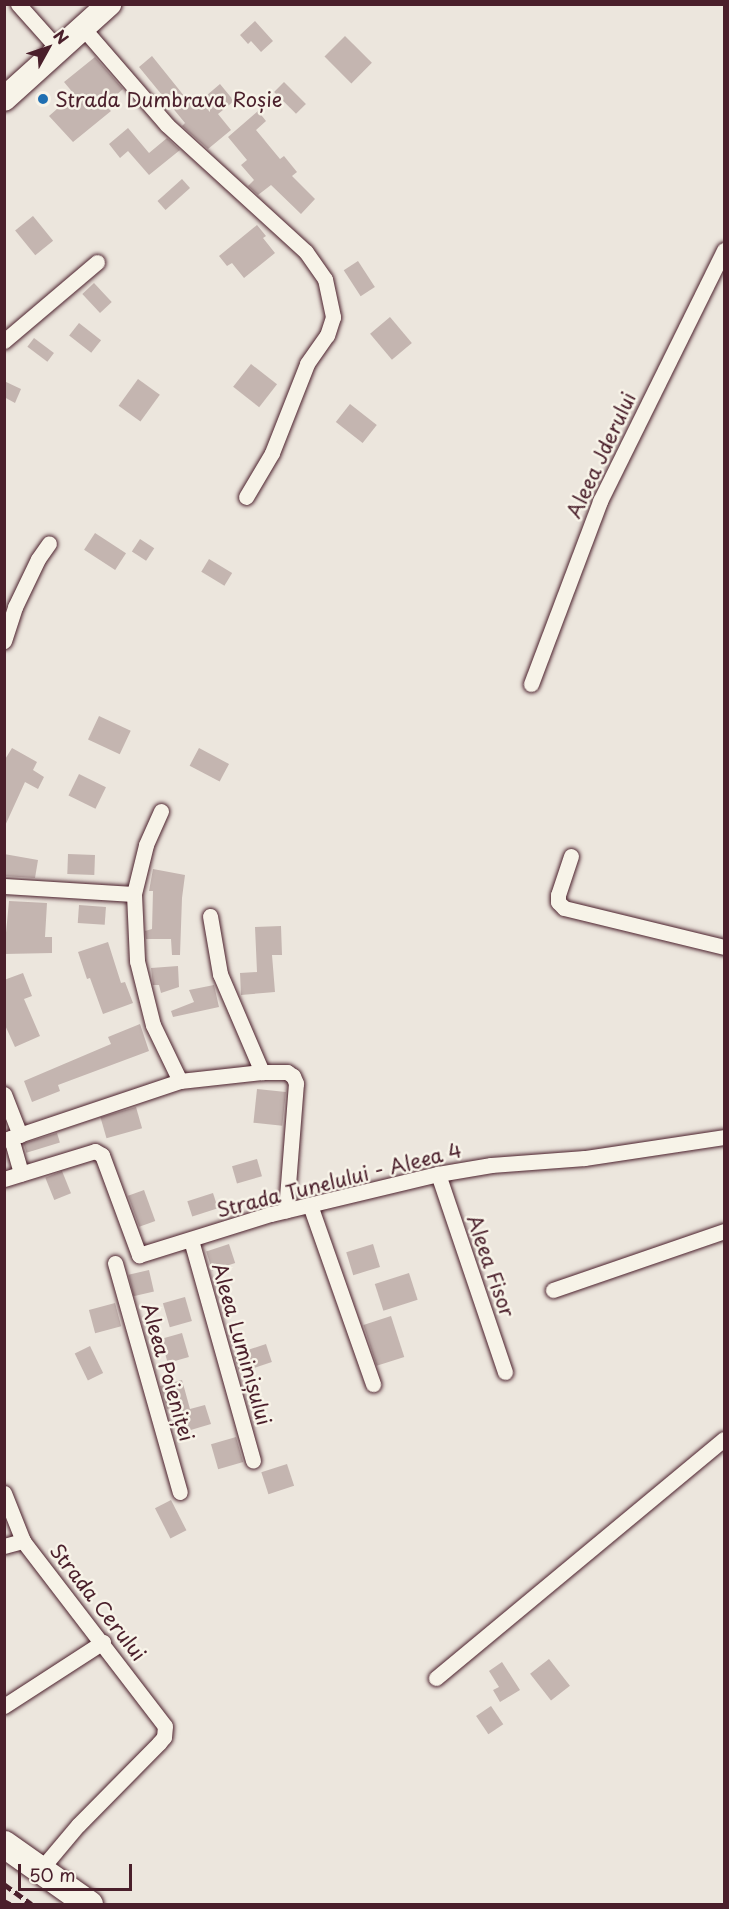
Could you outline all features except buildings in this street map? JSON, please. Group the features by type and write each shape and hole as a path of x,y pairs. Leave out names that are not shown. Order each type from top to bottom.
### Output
{"highway":[{"path":"4,1844 89,1905"}],"main road":[{"path":"4,99 109,4"}],"street":[{"path":"18,4 58,50"},
{"path":"83,28 167,125 306,252 326,279 333,317 327,335 307,364 272,453 246,497"},
{"name":"Aleea Jderului","path":"531,684 600,501 724,250"},
{"path":"4,341 97,262"},
{"path":"4,641 15,607 38,559 49,543"},
{"path":"161,811 146,845 134,894 138,961 142,986 153,1025 180,1081"},
{"path":"571,856 558,895 558,903 564,908 724,947"},
{"path":"4,886 134,894"},
{"path":"210,916 220,974 262,1071"},
{"path":"12,1138 180,1081 262,1071 287,1072 293,1076 296,1083 286,1211"},
{"path":"4,1094 21,1174"},
{"name":"Strada Tunelului - Aleea 4","path":"4,1179 95,1151 102,1155 139,1255 286,1211 438,1174 491,1165 585,1158 724,1137"},
{"name":"Aleea Fisor","path":"438,1174 504,1372"},
{"path":"310,1205 373,1384"},
{"path":"553,1290 724,1231"},
{"name":"Aleea Luminișului","path":"191,1240 253,1460"},
{"name":"Aleea Poieniței","path":"115,1263 180,1492"},
{"path":"436,1678 724,1438"},
{"name":"Strada Cerului","path":"4,1493 23,1541 162,1718 165,1732 159,1743 78,1825 41,1869"},
{"path":"4,1546 23,1541"},
{"path":"4,1706 103,1642"}],"railway":[{"path":"4,1884 32,1904"},
{"path":"4,1901 10,1904"}],"place":[{"name":"Strada Dumbrava Roșie","path":"43,99"}]}
